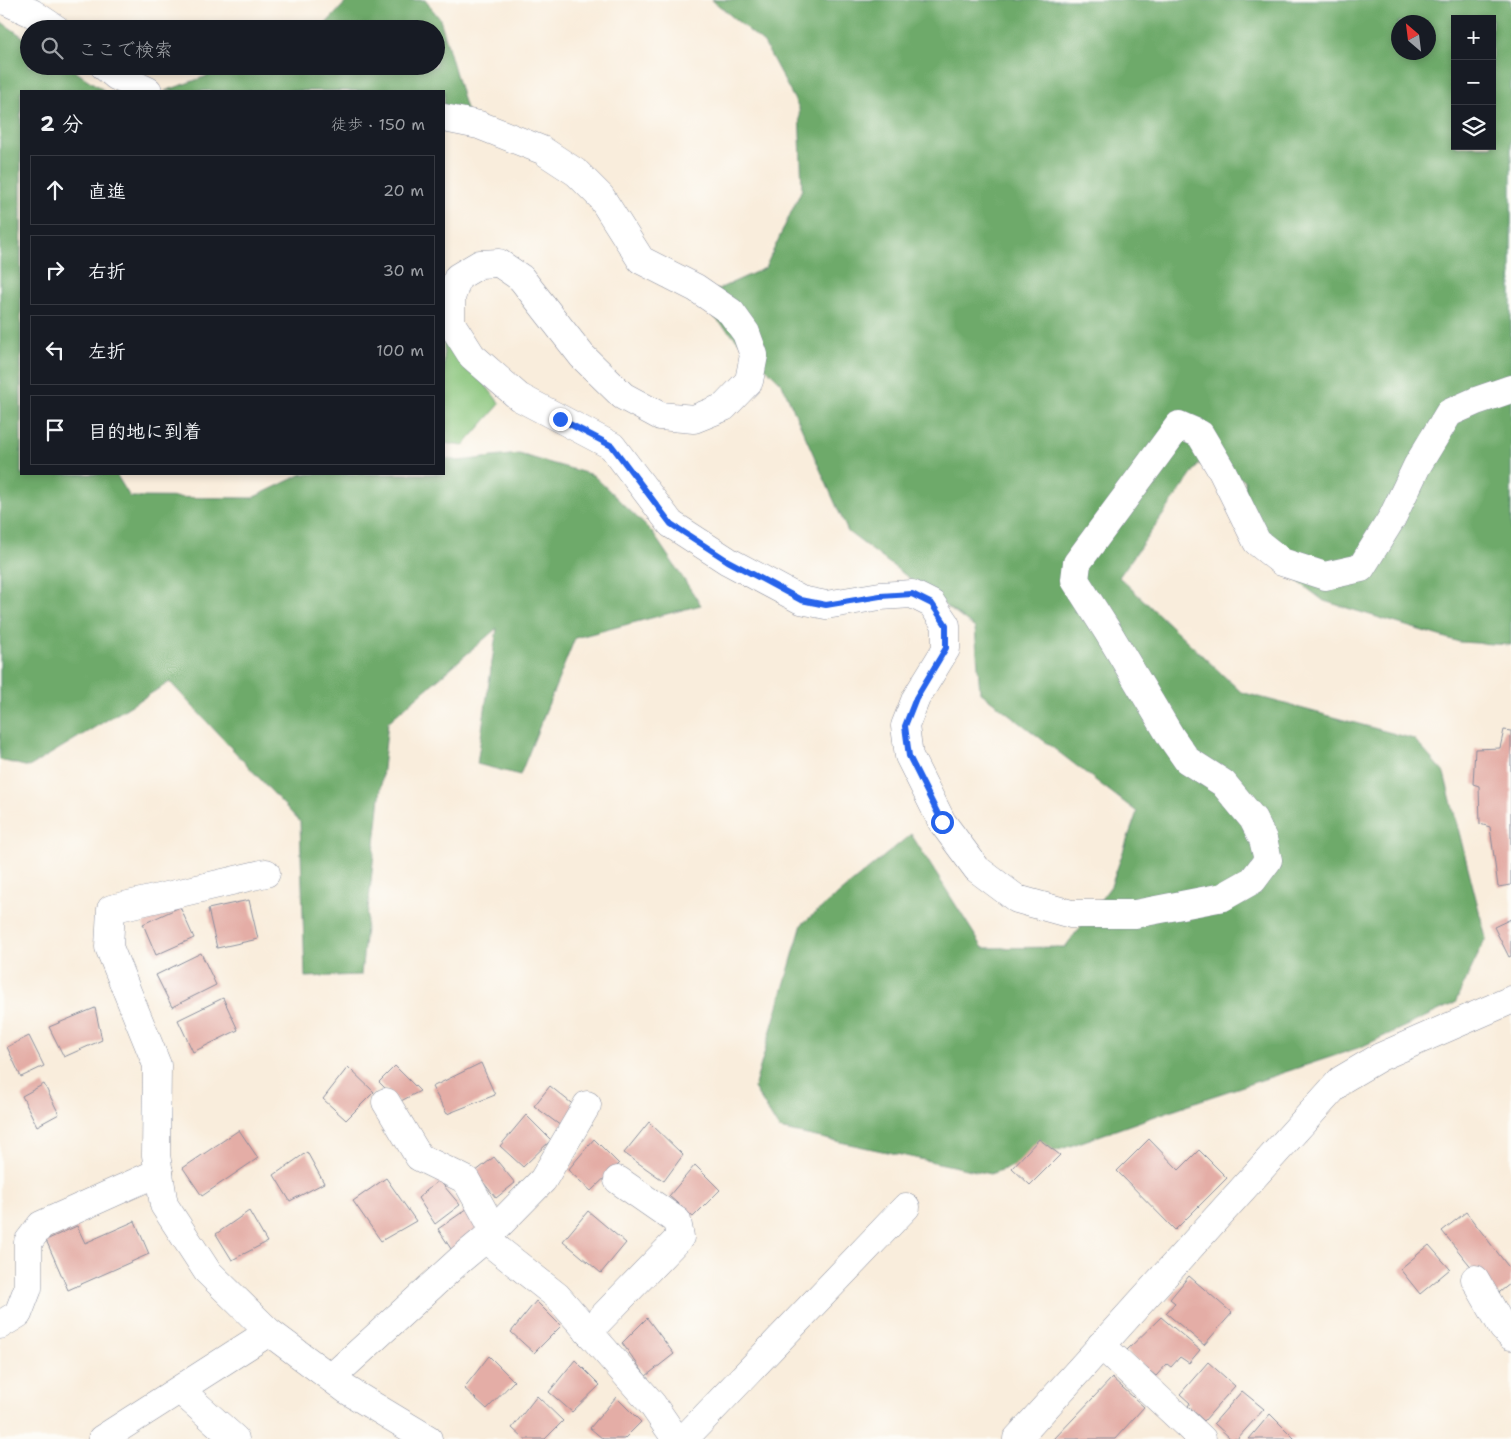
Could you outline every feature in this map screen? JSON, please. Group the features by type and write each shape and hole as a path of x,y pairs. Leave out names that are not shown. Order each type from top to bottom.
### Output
{"street":[{"path":"4,0 42,20"},
{"path":"115,75 146,90"},
{"path":"445,118 478,125 542,150 577,173 601,197 641,260 696,288 731,312 746,333 754,355 749,381 724,406 694,419 660,416 623,396 582,356 520,278 499,262 480,264 458,276 451,298 451,323 472,356 520,397 612,446 671,524 728,561 801,600 826,605 880,596 912,594 932,604 946,625 946,648 916,698 905,726 909,756 942,822 977,869 1017,899 1070,914 1135,914 1223,897 1253,880 1268,860 1263,839 1253,819 1222,783 1187,760 1075,580 1077,563 1179,425 1200,434 1218,464 1257,542 1282,562 1325,576 1362,568 1392,518 1416,466 1449,413 1476,401 1511,390"},
{"path":"266,873 111,909 109,947 157,1065 156,1154 164,1205 207,1271 269,1332 347,1390 428,1439"},
{"path":"1017,1439 1341,1080 1380,1058 1511,1000"},
{"path":"386,1102 419,1157 466,1180 490,1235 557,1296 652,1404 676,1439"},
{"path":"331,1378 461,1259 490,1235 543,1180 587,1105"},
{"path":"0,1326 18,1314 28,1288 28,1242 42,1225 159,1172"},
{"path":"588,1332 680,1237 677,1221 618,1180"},
{"path":"684,1439 906,1206"},
{"path":"1475,1279 1503,1328 1511,1336"},
{"path":"102,1439 269,1332"},
{"path":"1101,1345 1202,1439"},
{"path":"180,1390 235,1439"}],"green space":[{"path":"348,0 425,0 440,20 329,20"},
{"path":"712,0 1511,0 1511,645 1459,642 1324,601 1244,541 1245,480 1199,464 1119,577 1241,692 1414,739 1444,773 1486,938 1455,1003 1361,1047 1201,1100 990,1174 779,1129 754,1088 802,924 911,834 983,948 1065,947 1111,886 1137,812 980,692 975,628 848,532 782,384 696,299 765,268 802,189 799,108 764,43"},
{"path":"0,21 20,35 20,75 81,75 103,90 20,90 20,475 117,475 130,497 252,498 300,475 445,475 445,458 458,461 519,454 593,475 652,532 701,605 575,638 520,775 477,764 497,628 388,722 361,975 305,977 300,822 170,682 29,767 0,760"},
{"path":"445,36 470,123 445,123 445,90 168,90 210,75 445,75"},
{"path":"445,331 500,404 463,446 445,443"}],"building":[{"path":"1504,730 1511,731 1511,885 1498,887 1490,827 1480,824 1479,786 1473,784 1475,749 1500,748"},
{"path":"249,900 258,939 217,948 208,909"},
{"path":"180,907 194,938 156,955 143,924"},
{"path":"1511,919 1511,956 1509,957 1494,927"},
{"path":"201,953 216,985 172,1007 156,975"},
{"path":"223,998 238,1030 193,1052 178,1020"},
{"path":"95,1008 102,1040 64,1057 49,1027"},
{"path":"29,1036 44,1066 21,1077 7,1047"},
{"path":"481,1063 495,1095 447,1114 432,1087"},
{"path":"395,1066 420,1091 399,1102 379,1082"},
{"path":"348,1067 374,1092 346,1120 323,1099"},
{"path":"44,1084 59,1114 37,1126 22,1096"},
{"path":"550,1086 576,1107 561,1126 534,1106"},
{"path":"526,1115 551,1140 523,1167 500,1146"},
{"path":"649,1122 683,1155 664,1181 624,1153"},
{"path":"239,1130 258,1158 202,1196 183,1168"},
{"path":"594,1139 619,1164 591,1191 568,1170"},
{"path":"1039,1139 1060,1155 1030,1185 1012,1168"},
{"path":"1149,1139 1179,1170 1199,1150 1227,1178 1175,1230 1117,1171"},
{"path":"307,1152 324,1183 290,1201 274,1175"},
{"path":"494,1157 515,1183 496,1198 475,1172"},
{"path":"695,1165 720,1190 693,1217 669,1196"},
{"path":"386,1178 416,1221 381,1241 353,1201"},
{"path":"439,1180 460,1205 435,1224 418,1198"},
{"path":"471,1206 489,1237 455,1255 438,1229"},
{"path":"249,1211 267,1242 232,1260 216,1234"},
{"path":"588,1211 626,1243 601,1273 563,1241"},
{"path":"1466,1212 1511,1270 1511,1283 1495,1296 1442,1231"},
{"path":"135,1221 149,1254 68,1290 46,1240 77,1226 85,1243"},
{"path":"1429,1245 1450,1269 1420,1294 1400,1269"},
{"path":"1189,1276 1232,1313 1204,1345 1166,1313 1175,1303 1170,1299"},
{"path":"536,1301 561,1326 534,1353 511,1332"},
{"path":"1161,1317 1200,1350 1189,1363 1180,1357 1171,1367 1167,1364 1156,1376 1126,1351"},
{"path":"647,1318 674,1354 646,1376 622,1343"},
{"path":"489,1356 514,1381 487,1409 464,1388"},
{"path":"575,1360 600,1385 572,1412 549,1392"},
{"path":"1208,1362 1235,1386 1204,1421 1188,1406 1190,1403 1180,1394"},
{"path":"1112,1378 1144,1407 1115,1439 1054,1439"},
{"path":"1242,1391 1264,1409 1237,1439 1231,1439 1214,1423"},
{"path":"537,1396 563,1421 545,1439 524,1439 512,1428"},
{"path":"616,1397 641,1422 624,1439 603,1439 590,1428"},
{"path":"1270,1414 1295,1439 1249,1439"}],"route":[{"path":"560,419 612,446 671,524 728,561 801,600 826,605 880,596 912,594 932,604 946,625 946,648 916,698 905,726 909,756 942,822"}]}
